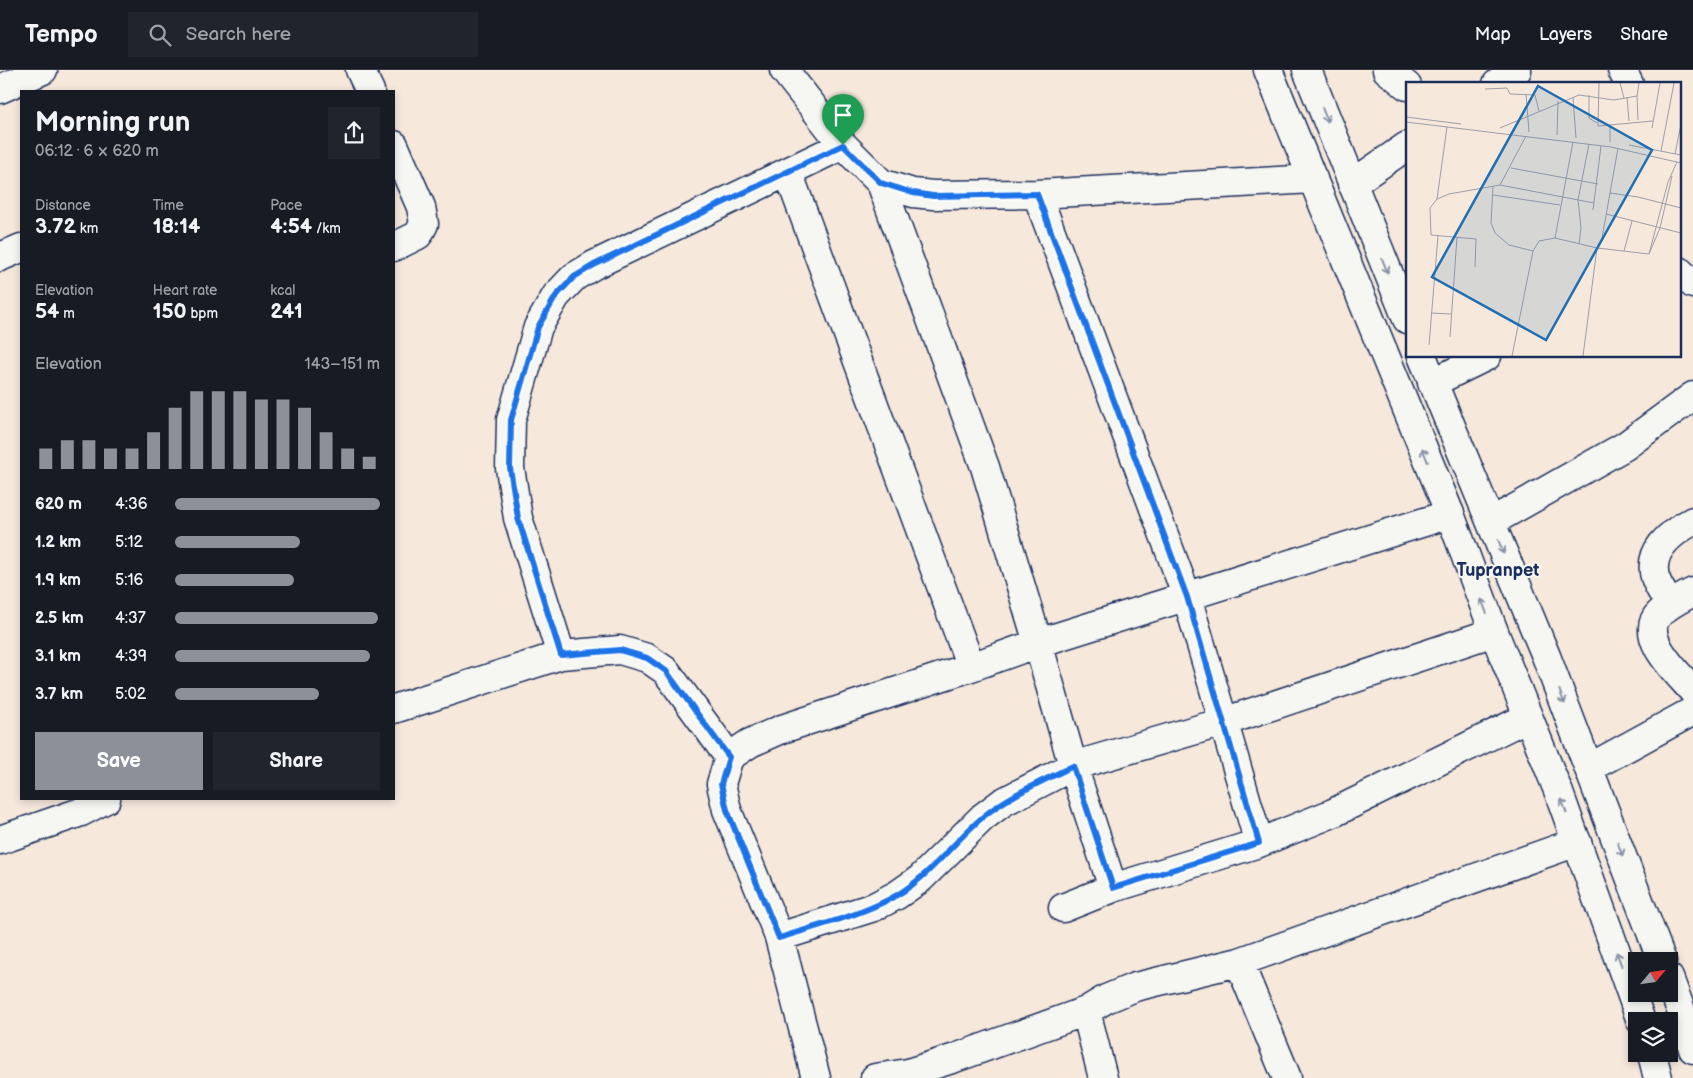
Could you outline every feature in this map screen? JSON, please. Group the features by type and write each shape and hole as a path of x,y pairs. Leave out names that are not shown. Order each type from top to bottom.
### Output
{"main road":[{"path":"0,89 42,70"},
{"path":"784,70 843,145 881,183 985,467 1073,766 1113,888"},
{"path":"1268,70 1450,514 1494,632 1559,793 1638,1012"},
{"path":"1307,70 1406,317"},
{"path":"1387,70 1406,85"},
{"path":"1500,82 1517,70"},
{"path":"1622,70 1628,82"},
{"path":"561,655 518,518 510,468 511,420 538,327 556,296 574,277 594,265 843,145"},
{"path":"395,147 422,207 424,224 418,235 395,246"},
{"path":"1352,184 1406,147"},
{"path":"788,172 971,667"},
{"path":"881,183 913,193 933,196 1037,194 1313,180"},
{"path":"1037,194 1187,597 1259,843"},
{"path":"0,257 20,248"},
{"path":"1680,273 1693,284"},
{"path":"1423,358 1546,656 1659,952"},
{"path":"1432,383 1482,358"},
{"path":"1491,522 1625,446 1693,396"},
{"path":"816,1078 779,938 727,810 721,784 729,757 750,743 782,729 1038,643 1450,514"},
{"path":"1693,521 1670,535 1657,553 1653,564 1656,579 1681,599 1658,614 1652,624 1653,636 1658,650 1693,692"},
{"path":"779,938 874,907 897,895 920,879 983,817 1003,802 1073,766 1223,722 1494,632"},
{"path":"395,709 561,655 620,650 647,658 666,671 729,757"},
{"path":"1589,768 1693,711"},
{"path":"1063,908 1113,888 1259,843 1333,813 1528,717"},
{"path":"0,840 81,812 104,800"},
{"path":"875,1078 908,1073 955,1058 1086,1012 1106,999 1135,987 1239,962 1577,842"},
{"path":"1239,962 1286,1078"},
{"path":"1678,1002 1693,1049"},
{"path":"1086,1012 1103,1078"},
{"path":"1654,1062 1658,1078"}],"district":[{"name":"Tupranpet","path":"1498,570"}],"route":[{"path":"843,145 881,183 913,193 933,196 1037,194 1187,597 1259,843 1113,888 1073,766 1003,802 983,817 920,879 897,895 874,907 779,938 727,810 721,784 729,757 666,671 647,658 620,650 561,655 518,518 510,468 511,420 538,327 556,296 574,277 594,265 843,145"}]}
